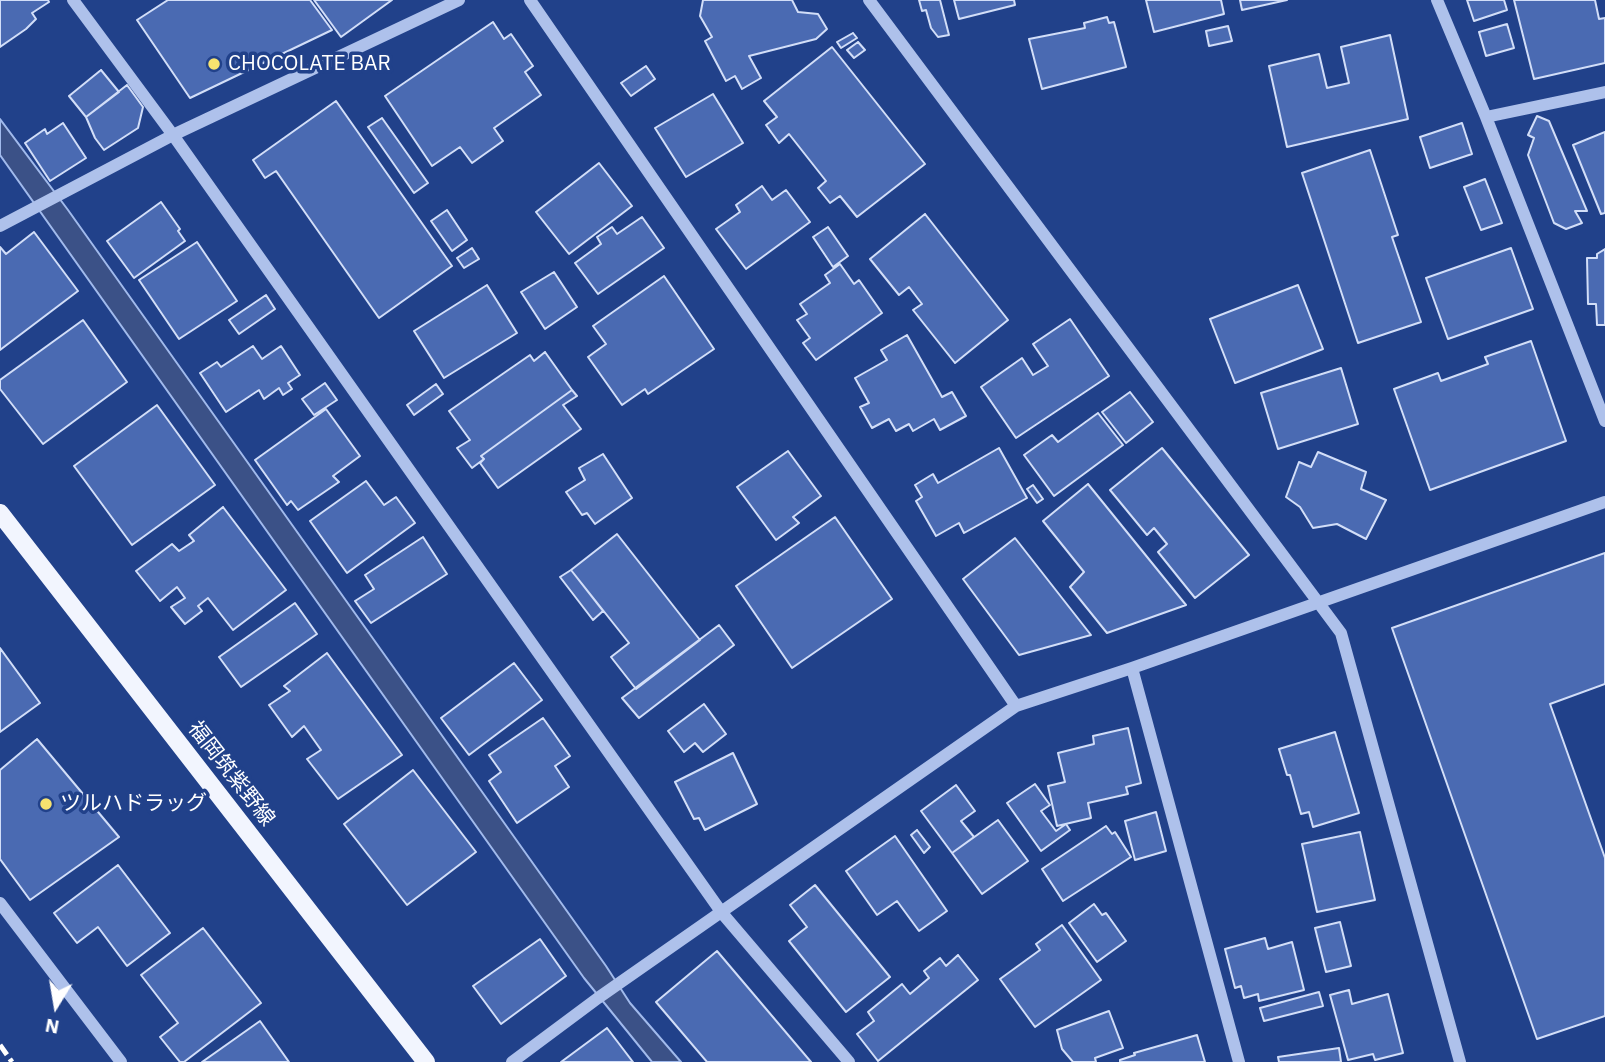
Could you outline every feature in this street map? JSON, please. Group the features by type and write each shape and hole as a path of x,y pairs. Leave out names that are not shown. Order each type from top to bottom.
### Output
{"main road":[{"name":"福岡筑紫野線","path":"0,513 426,1062"}],"street":[{"path":"72,0 173,135 722,913 849,1062"},
{"path":"0,226 173,135 459,0"},
{"path":"530,0 1016,706"},
{"path":"869,0 1341,633 1460,1062"},
{"path":"1437,0 1486,117 1605,421"},
{"path":"1486,117 1605,92"},
{"path":"512,1062 598,998 1016,706 1605,502"},
{"path":"1132,668 1239,1062"},
{"path":"0,902 121,1062"}],"water":[{"path":"0,119 68,210 630,1003 681,1062 652,1062 584,978 0,155"}],"building":[{"path":"0,0 49,2 32,13 36,19 26,29 0,47"},
{"name":"CHOCOLATE BAR","path":"168,0 310,0 332,30 190,98 137,20"},
{"path":"314,0 392,0 341,37"},
{"path":"703,0 792,0 798,12 818,14 827,29 816,39 749,56 761,78 742,89 735,76 726,81 705,41 712,37 700,16"},
{"path":"919,0 940,0 949,35 938,37 931,28 926,10 922,11"},
{"path":"954,0 1014,0 1015,5 959,19"},
{"path":"1146,0 1221,0 1224,14 1154,32"},
{"path":"1240,0 1287,0 1242,10"},
{"path":"1467,0 1504,0 1507,10 1474,21"},
{"path":"1514,0 1595,0 1599,19 1605,18 1605,63 1534,79"},
{"path":"1107,17 1109,23 1114,22 1126,67 1042,89 1029,39 1085,28 1084,23"},
{"path":"493,22 504,39 511,34 533,66 525,72 541,95 494,128 503,141 472,163 460,147 432,166 385,96"},
{"path":"1507,24 1514,48 1486,56 1479,32"},
{"path":"1228,26 1232,41 1209,46 1206,31"},
{"path":"853,33 857,38 841,48 837,42"},
{"path":"1390,35 1408,119 1287,147 1269,66 1319,54 1327,88 1349,83 1341,47"},
{"path":"858,42 865,50 854,58 847,50"},
{"path":"832,47 925,164 857,217 840,196 830,203 818,188 826,181 789,134 779,143 766,125 777,117 764,101"},
{"path":"646,66 655,79 631,96 621,83"},
{"path":"101,70 119,92 86,117 69,96"},
{"path":"127,85 143,107 138,128 104,150 95,138 86,117"},
{"path":"713,94 743,143 686,177 655,128"},
{"path":"336,101 452,266 379,318 276,171 265,178 253,160"},
{"path":"1537,116 1549,121 1587,211 1575,211 1582,223 1566,229 1554,223 1528,155 1534,138 1528,135"},
{"path":"382,118 428,183 414,193 368,127"},
{"path":"63,123 86,158 50,181 25,143 45,129 47,134"},
{"path":"1462,123 1472,154 1430,168 1420,137"},
{"path":"1605,132 1605,213 1601,214 1573,145"},
{"path":"1370,150 1398,235 1392,237 1421,322 1358,343 1302,173"},
{"path":"599,163 632,206 569,254 536,212"},
{"path":"1485,179 1502,223 1481,230 1464,187"},
{"path":"762,186 772,200 786,190 810,222 746,269 716,229 740,212 736,205"},
{"path":"161,202 185,241 134,278 107,241"},
{"path":"447,210 467,240 452,251 431,221"},
{"path":"925,214 1008,320 955,363 913,310 922,304 909,287 899,295 870,259"},
{"path":"642,217 664,248 598,294 575,263 601,244 597,237 612,227 617,234"},
{"path":"828,227 848,256 833,267 813,237"},
{"path":"34,232 78,291 0,350 0,247 6,254"},
{"path":"197,242 237,301 179,339 139,280"},
{"path":"472,248 479,259 464,268 457,258"},
{"path":"1511,248 1533,309 1448,339 1426,278"},
{"path":"1605,249 1605,325 1597,325 1596,304 1588,304 1587,258 1597,258 1597,254"},
{"path":"840,264 854,284 859,280 882,313 816,360 803,343 810,338 797,320 807,314 800,304 830,283 825,275"},
{"path":"554,272 577,307 545,329 521,292"},
{"path":"664,276 714,349 648,394 645,389 622,405 588,357 606,344 593,326"},
{"path":"487,285 517,333 444,378 414,331"},
{"path":"1298,285 1323,349 1235,383 1210,319"},
{"path":"266,295 275,309 239,334 229,320"},
{"path":"1070,319 1109,376 1016,438 981,387 1022,358 1033,375 1048,366 1033,344"},
{"path":"83,320 127,382 43,444 0,389 0,380"},
{"path":"907,335 942,397 952,392 966,416 940,430 934,419 913,431 909,424 896,431 889,419 872,428 860,407 869,403 855,378 887,360 881,350"},
{"path":"1531,341 1566,441 1430,490 1394,389 1438,373 1441,381 1488,364 1485,357"},
{"path":"253,346 262,359 281,346 300,375 288,383 292,389 283,395 279,388 264,399 259,390 226,412 200,373 217,362 221,367"},
{"path":"545,352 572,390 481,456 484,459 472,468 457,448 470,440 449,411 530,355 534,361"},
{"path":"1341,368 1358,424 1278,449 1261,393"},
{"path":"325,383 337,400 314,415 302,399"},
{"path":"436,384 443,394 414,415 407,405"},
{"path":"572,390 577,396 563,405 581,429 498,488 480,463 484,459 481,456"},
{"path":"1130,392 1153,422 1126,443 1102,412"},
{"path":"157,405 215,485 132,545 74,466"},
{"path":"326,409 360,456 333,476 339,482 298,510 291,501 287,505 255,460"},
{"path":"1098,413 1123,445 1054,496 1024,455 1052,435 1058,442"},
{"path":"999,448 1027,498 964,533 959,523 936,536 916,501 922,497 915,485 933,474 938,483"},
{"path":"1162,448 1249,555 1195,598 1158,552 1167,544 1154,528 1147,535 1110,490"},
{"path":"788,451 821,496 793,517 799,523 776,540 737,487"},
{"path":"1318,452 1366,472 1361,489 1386,500 1366,539 1337,524 1313,528 1300,507 1286,497 1299,462 1311,467"},
{"path":"603,454 632,498 595,524 587,513 582,515 566,492 585,480 579,468"},
{"path":"366,481 384,505 396,497 415,523 347,573 310,521"},
{"path":"1088,484 1186,605 1107,633 1070,587 1084,572 1043,521"},
{"path":"1033,485 1043,499 1037,503 1027,489"},
{"path":"223,507 286,590 233,630 208,598 198,606 202,611 185,624 171,607 185,598 177,587 160,601 136,571 172,544 179,551 194,541 189,535"},
{"path":"835,517 892,599 792,668 736,586"},
{"path":"617,534 700,640 636,689 611,657 629,643 571,570"},
{"path":"423,537 447,574 371,623 355,601 374,589 365,575"},
{"path":"1015,538 1091,635 1019,655 963,579"},
{"path":"1605,553 1605,684 1550,704 1605,858 1605,1016 1537,1039 1392,628"},
{"path":"571,570 603,611 593,620 560,577"},
{"path":"295,603 317,634 241,687 219,657"},
{"path":"719,625 734,645 639,718 622,698"},
{"path":"0,648 40,703 0,732"},
{"path":"327,653 402,755 338,799 307,759 321,750 304,726 292,737 269,705 290,691 284,686"},
{"path":"514,663 542,700 469,755 441,718"},
{"path":"704,704 726,734 703,752 695,743 684,752 668,731"},
{"path":"543,718 570,756 555,766 569,787 517,823 489,781 501,772 489,755"},
{"path":"1128,728 1141,783 1126,787 1128,794 1088,803 1091,818 1057,826 1048,786 1065,782 1058,753 1094,744 1093,736"},
{"path":"1335,732 1359,813 1313,827 1309,812 1301,814 1279,749"},
{"name":"ツルハドラッグ","path":"37,739 119,837 30,900 0,859 0,770"},
{"path":"733,753 757,804 705,830 699,818 694,819 675,782"},
{"path":"413,770 476,852 407,905 344,824"},
{"path":"1035,784 1050,805 1041,811 1056,831 1066,824 1070,830 1041,851 1007,803"},
{"path":"956,785 975,811 961,821 974,837 952,853 921,811"},
{"path":"1156,812 1166,851 1135,860 1125,821"},
{"path":"998,820 1028,861 982,894 952,853"},
{"path":"1106,826 1112,834 1115,832 1131,857 1063,901 1042,869"},
{"path":"917,830 930,847 924,853 911,835"},
{"path":"1360,832 1375,900 1317,912 1302,844"},
{"path":"895,836 947,911 919,931 897,901 877,915 846,871"},
{"path":"118,865 170,933 127,966 98,927 77,943 54,913"},
{"path":"815,885 890,977 846,1012 789,941 807,927 790,905"},
{"path":"1094,904 1102,915 1106,913 1126,941 1097,962 1069,923"},
{"path":"1340,922 1351,966 1326,972 1315,928"},
{"path":"1062,925 1101,980 1035,1027 1000,979 1040,950 1036,944"},
{"path":"203,928 261,1003 184,1062 180,1062 160,1037 178,1023 141,975"},
{"path":"1265,938 1268,949 1292,942 1304,990 1259,1001 1258,994 1244,998 1241,986 1235,988 1225,949"},
{"path":"540,939 566,976 501,1024 473,986"},
{"path":"717,951 811,1062 707,1062 656,1002"},
{"path":"958,955 978,980 878,1061 857,1034 874,1021 868,1012 902,984 910,994 929,978 924,971 940,958 946,966"},
{"path":"1349,990 1352,1004 1388,994 1403,1053 1375,1060 1373,1054 1348,1060 1330,995"},
{"path":"1319,992 1323,1006 1264,1021 1260,1008"},
{"path":"1109,1011 1123,1048 1095,1058 1096,1062 1073,1062 1062,1049 1057,1030"},
{"path":"260,1021 289,1062 202,1062"},
{"path":"607,1028 633,1062 561,1062"},
{"path":"1197,1035 1205,1062 1120,1062 1135,1055 1134,1053"},
{"path":"1339,1048 1341,1062 1279,1062 1278,1057"}],"railway":[{"path":"0,1045 12,1062"}],"place":[{"name":"CHOCOLATE BAR","path":"214,64"},
{"name":"ツルハドラッグ","path":"46,804"}]}
